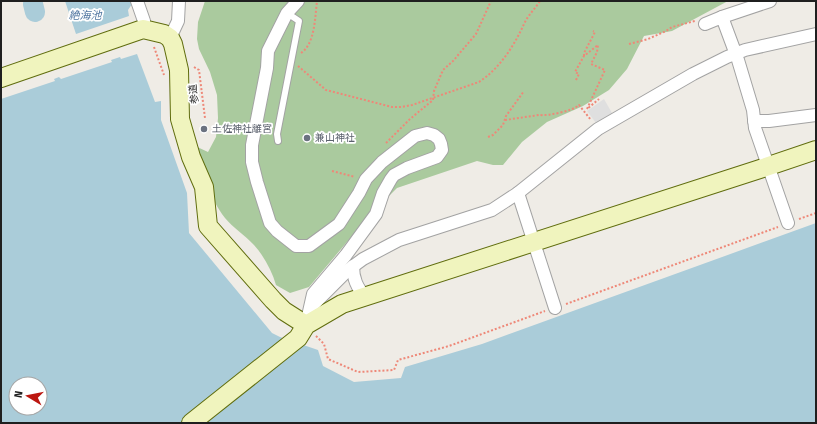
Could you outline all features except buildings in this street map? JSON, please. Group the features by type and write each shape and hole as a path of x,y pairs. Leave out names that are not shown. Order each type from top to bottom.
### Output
{"street":[{"path":"137,1 144,21"},
{"path":"170,38 178,21 179,1"},
{"path":"298,1 287,13 268,51 267,68 252,145 252,162 257,182 270,223 277,231 296,246 309,246 339,224 359,193 366,179 382,162 415,136 421,134 434,135 439,139 442,150 437,157 407,168 394,175 383,193 376,214 346,255 313,294 302,331"},
{"path":"703,22 767,2"},
{"path":"722,17 753,110 755,128 788,223"},
{"path":"1,78 143,29 164,34 170,38 173,44 179,70 180,119 191,157 204,187 208,226 302,331"},
{"path":"310,308 353,266 375,252 399,240 492,210 518,193 598,129 710,64 735,53 768,44 816,34"},
{"path":"754,121 769,121 816,115"},
{"path":"191,423 302,331 342,304 391,290 816,150"},
{"path":"518,193 555,308"},
{"path":"353,266 354,278 364,297"}],"lane":[{"path":"278,141 277,134 299,21 287,13"}],"path":[{"path":"317,1 311,41 305,51 292,60 326,90 392,107 412,105 479,82 498,67 522,31 528,16 540,1"},
{"path":"382,162 380,157 387,142 410,118 433,100 434,91 442,70 453,61 476,34 491,1"},
{"path":"629,44 654,36 672,27 703,22"},
{"path":"576,80 579,74 575,72 581,64 584,53 595,32 593,31"},
{"path":"152,41 165,77"},
{"path":"584,56 598,45 597,52 590,64 605,70 587,109 599,99"},
{"name":"参道","path":"176,59 185,61 199,70 205,118"},
{"path":"488,138 503,125 506,116 524,91"},
{"path":"505,120 562,112 578,107 579,105 584,110"},
{"path":"332,171 366,179"}],"green space":[{"path":"205,1 728,1 672,31 644,36 627,69 609,90 583,106 547,122 522,142 503,165 493,165 477,161 397,188 368,217 309,287 290,293 276,285 267,264 258,249 225,218 206,183 193,145 208,152 216,137 218,118 217,95 210,72 199,49 197,39 198,22"}],"shaded area":[{"path":"604,99 612,113 596,123 587,111"}],"water":[{"name":"絶海池","path":"65,1 134,1 128,10 129,16 76,34"},
{"path":"137,54 155,102 161,101 161,120 187,193 189,233 272,333 318,350 323,366 354,382 401,378 405,367 482,344 816,223 816,423 1,423 1,99 55,81 54,79 59,77 61,79 112,62 111,60 120,57 121,59"}],"waterway":[{"name":"絶海池","path":"33,4 35,12"}],"place":[{"name":"土佐神社離宮","path":"204,129"},
{"name":"兼山神社","path":"307,138"}]}
